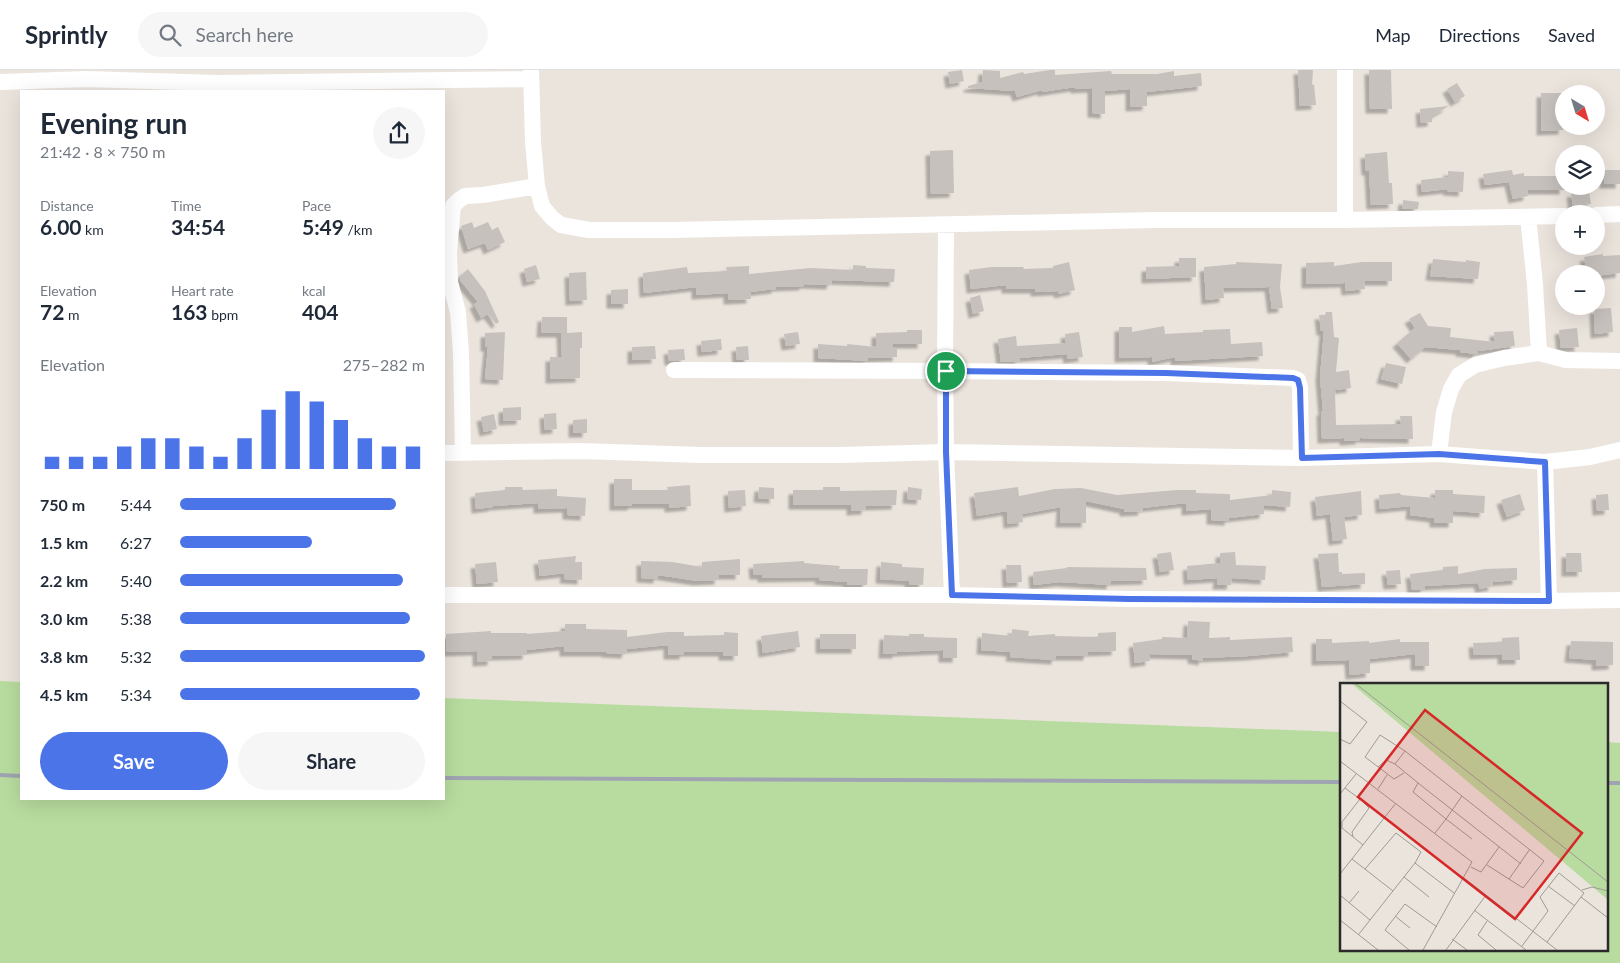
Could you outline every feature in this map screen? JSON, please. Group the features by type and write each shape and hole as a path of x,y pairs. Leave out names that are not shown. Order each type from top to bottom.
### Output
{"street":[{"path":"1344,70 1345,220"},
{"path":"0,82 86,79 218,82 304,76 531,75 533,142 537,186 542,206 561,225 588,230 1154,220 1345,220 1555,216"},
{"path":"463,453 463,399 458,312 447,283 453,206 465,196 537,186"},
{"path":"1605,215 1620,214"},
{"path":"1528,217 1535,284 1539,353"},
{"path":"946,225 946,452 952,595"},
{"path":"1439,454 1444,412 1451,388 1459,374 1475,365 1504,358 1539,353 1566,360 1620,361"},
{"path":"674,370 1166,373 1293,378 1298,380 1300,388 1302,458"},
{"path":"445,453 581,451 702,455 840,455 946,452 1302,458 1439,454 1545,462 1590,457 1620,450"},
{"path":"1545,462 1549,601"},
{"path":"445,596 952,595 1130,599 1620,600"}],"green space":[{"path":"0,681 20,682 20,800 445,800 445,698 1340,732 1340,950 1608,950 1608,742 1620,743 1620,963 0,963"}],"building":[{"path":"962,70 964,81 950,84 948,72"},
{"path":"983,70 1000,71 1000,78 1023,72 1024,74 1050,70 1055,70 1055,75 1111,71 1112,74 1157,74 1174,71 1174,76 1201,73 1202,86 1147,92 1147,106 1130,107 1130,89 1105,91 1105,114 1092,113 1092,88 1075,89 1075,87 1042,92 1042,90 1017,97 1015,91 968,88 968,86 982,82"},
{"path":"1298,70 1313,70 1312,85 1314,84 1316,105 1300,106"},
{"path":"1369,70 1391,70 1392,109 1370,109"},
{"path":"1457,83 1465,96 1455,102 1447,89"},
{"path":"1541,93 1555,93 1555,130 1541,131"},
{"path":"1449,106 1432,116 1432,122 1421,123 1420,109"},
{"path":"953,150 954,193 931,194 930,151"},
{"path":"1387,152 1389,183 1392,183 1393,204 1371,205 1369,171 1366,171 1365,154"},
{"path":"1512,170 1513,175 1524,173 1524,176 1555,176 1555,190 1527,190 1528,196 1513,199 1509,182 1485,185 1483,174"},
{"path":"1605,170 1620,170 1620,184 1605,184"},
{"path":"1448,171 1464,172 1463,192 1447,191 1448,189 1422,192 1421,180 1448,177"},
{"path":"1571,195 1590,195 1591,204 1573,205"},
{"path":"1403,200 1419,202 1418,209 1402,209"},
{"path":"472,222 474,228 488,222 492,230 498,227 505,242 488,250 485,243 468,249 461,226"},
{"path":"1620,255 1620,273 1605,275 1605,265 1585,265 1584,257"},
{"path":"1179,258 1196,258 1196,277 1146,279 1146,267 1179,266"},
{"path":"1433,259 1480,262 1478,279 1430,276"},
{"path":"1069,262 1075,290 1059,294 1058,291 1035,292 1035,289 1006,289 1006,285 971,289 969,270 991,267 1053,268 1053,266"},
{"path":"1236,262 1282,264 1280,287 1283,308 1272,309 1269,287 1223,288 1224,298 1206,300 1204,267 1236,264"},
{"path":"1334,262 1334,266 1362,262 1392,262 1392,281 1364,281 1365,289 1346,291 1345,283 1306,284 1306,263"},
{"path":"536,265 540,279 527,282 524,269"},
{"path":"853,265 866,266 866,268 895,269 894,282 832,280 831,285 804,284 804,286 776,287 776,289 750,292 751,299 728,300 728,293 696,295 696,287 644,293 643,273 687,267 688,273 727,271 726,267 749,266 749,274 810,268 853,270"},
{"path":"468,269 485,291 499,322 496,324 488,314 481,318 474,304 478,302 460,280 460,276"},
{"path":"586,272 587,300 570,301 569,273"},
{"path":"628,289 628,304 611,304 611,290"},
{"path":"980,295 984,311 973,314 970,298"},
{"path":"1605,308 1611,308 1613,332 1595,334 1594,315 1605,315"},
{"path":"1326,312 1332,312 1334,337 1339,338 1336,372 1349,370 1351,388 1335,390 1336,425 1401,424 1400,416 1412,416 1413,439 1360,438 1360,440 1344,441 1344,438 1322,439 1321,411 1323,411 1320,377 1324,331 1321,331 1319,315 1325,315"},
{"path":"1420,313 1428,326 1451,328 1450,337 1495,342 1494,332 1513,331 1515,346 1478,351 1477,354 1460,352 1460,350 1425,347 1411,359 1397,343 1415,328 1409,319"},
{"path":"542,317 567,317 567,333 582,332 580,378 550,379 550,357 562,357 561,333 541,333"},
{"path":"1164,326 1165,334 1230,329 1231,344 1262,342 1263,356 1175,361 1175,357 1152,362 1152,357 1119,358 1119,327 1132,327 1132,332"},
{"path":"1577,328 1579,347 1561,348 1559,330"},
{"path":"907,330 922,330 922,344 893,344 893,349 897,349 897,357 868,358 868,361 818,358 818,344 876,347 876,333 907,332"},
{"path":"505,332 503,380 485,379 488,347 485,347 485,333"},
{"path":"798,332 800,344 786,346 784,334"},
{"path":"1079,332 1083,357 1068,359 1067,354 1019,358 1020,362 1001,362 998,339 1016,336 1017,346 1066,343 1065,334"},
{"path":"721,339 722,350 702,352 701,341"},
{"path":"655,346 656,359 632,360 632,347"},
{"path":"748,346 749,360 737,360 736,347"},
{"path":"684,349 685,360 669,361 668,350"},
{"path":"1386,363 1406,367 1402,384 1381,379"},
{"path":"521,407 521,420 503,421 503,408"},
{"path":"556,413 557,429 545,430 544,414"},
{"path":"494,414 497,429 484,432 481,417"},
{"path":"587,419 587,433 573,433 573,420"},
{"path":"614,479 632,479 632,490 668,490 667,487 690,485 691,506 669,508 669,504 632,504 632,506 614,506"},
{"path":"505,487 522,487 523,490 557,489 557,496 586,498 585,516 567,515 567,508 538,509 538,503 476,509 475,493 505,490"},
{"path":"759,487 774,488 774,499 758,498"},
{"path":"823,487 840,487 840,491 897,490 896,505 866,506 866,510 851,511 851,505 793,505 793,490 823,490"},
{"path":"908,487 922,489 921,500 907,499"},
{"path":"1018,487 1019,496 1055,489 1081,488 1117,495 1196,490 1196,493 1230,494 1230,500 1272,495 1272,490 1291,492 1290,507 1264,505 1264,514 1229,518 1229,521 1211,520 1211,509 1186,511 1186,503 1142,508 1143,511 1124,512 1124,509 1086,501 1086,523 1060,523 1061,507 1022,514 1023,522 1008,524 1007,511 977,516 974,493"},
{"path":"745,490 746,506 729,508 728,491"},
{"path":"1435,490 1453,490 1453,494 1485,496 1484,513 1453,511 1453,523 1434,523 1434,518 1410,515 1411,506 1380,509 1379,495 1400,493 1401,495 1435,498"},
{"path":"1361,491 1362,515 1344,517 1347,539 1333,541 1330,514 1317,516 1315,497"},
{"path":"1520,494 1525,510 1507,517 1501,500"},
{"path":"1608,494 1609,510 1597,511 1596,495"},
{"path":"1171,552 1174,570 1160,572 1157,554"},
{"path":"1235,552 1236,565 1266,566 1265,580 1232,578 1231,585 1217,585 1218,578 1188,580 1187,566 1220,563 1220,553"},
{"path":"1338,553 1339,572 1342,572 1342,574 1365,573 1365,584 1322,587 1318,554"},
{"path":"1566,553 1581,553 1582,572 1566,572"},
{"path":"576,556 575,562 582,562 582,580 564,579 565,573 540,576 538,560"},
{"path":"740,559 740,575 719,575 719,580 698,581 658,575 658,579 641,578 641,561 672,562 702,567 702,562"},
{"path":"804,561 804,563 840,566 839,569 868,569 867,585 847,585 847,582 819,580 820,577 762,578 762,575 754,575 753,564"},
{"path":"496,562 498,582 477,584 475,564"},
{"path":"881,562 902,564 902,567 924,568 923,585 909,584 909,581 880,579"},
{"path":"1006,565 1021,565 1022,582 1007,583"},
{"path":"1458,566 1458,574 1485,569 1517,568 1517,580 1492,582 1493,586 1480,589 1478,583 1425,586 1425,590 1412,590 1410,574"},
{"path":"1067,567 1146,568 1147,580 1111,581 1111,585 1060,582 1034,585 1033,572"},
{"path":"1400,570 1401,584 1388,585 1386,571"},
{"path":"1188,621 1210,622 1209,638 1230,637 1230,640 1292,637 1293,652 1203,658 1203,661 1192,659 1192,655 1149,654 1150,661 1135,663 1133,643 1162,639 1162,637 1187,638"},
{"path":"565,624 586,624 586,629 627,630 627,637 667,632 684,632 684,636 724,635 724,632 738,633 738,656 723,656 723,652 684,652 684,655 668,655 668,645 627,649 626,654 564,652 564,646 527,650 527,655 492,656 492,661 477,662 477,651 446,652 446,634 491,631 491,633 527,634 565,631"},
{"path":"1012,629 1029,631 1028,636 1055,634 1055,636 1098,637 1098,633 1116,632 1116,651 1088,652 1088,656 1056,656 1056,660 1010,657 1011,652 981,650 982,633 1012,636"},
{"path":"798,631 800,647 763,653 761,636"},
{"path":"820,634 856,634 856,649 820,649"},
{"path":"909,634 924,634 924,637 957,638 957,658 943,658 943,650 883,654 884,635 909,636"},
{"path":"1519,637 1520,660 1502,660 1502,654 1474,655 1473,643 1502,642 1502,638"},
{"path":"1316,639 1332,639 1332,643 1369,641 1369,643 1400,639 1400,642 1429,642 1429,666 1415,666 1415,654 1370,659 1370,673 1350,675 1349,660 1316,661"},
{"path":"1571,641 1613,642 1613,665 1596,666 1596,660 1569,658"}],"railway":[{"path":"0,775 20,776"},
{"path":"445,778 1340,782"},
{"path":"1608,783 1620,783"}],"route":[{"path":"946,371 1166,373 1293,378 1298,380 1300,388 1302,458 1439,454 1545,462 1549,601 1130,599 952,595 946,452 946,371"}]}
